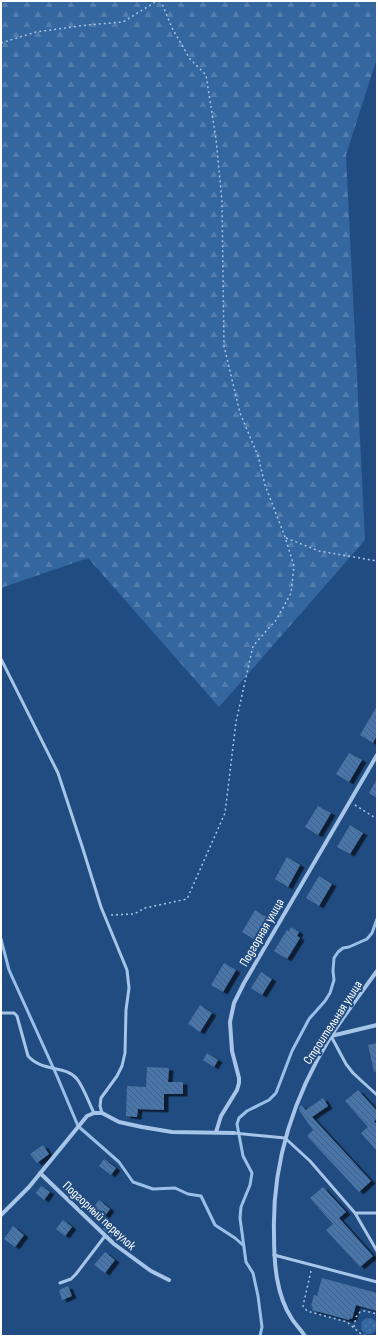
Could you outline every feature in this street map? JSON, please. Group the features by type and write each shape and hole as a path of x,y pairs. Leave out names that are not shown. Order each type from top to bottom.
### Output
{"street":[{"name":"Подгорная улица","path":"216,1132 221,1116 239,1083 231,1039 231,1015 234,1003 244,983 377,755"},
{"name":"Строительная улица","path":"305,1336 292,1320 281,1296 277,1280 273,1225 279,1161 295,1106 311,1072 332,1036 377,971"},
{"path":"332,1036 377,1025"},
{"path":"1,1215 29,1187 87,1116 94,1112 102,1113 113,1119 142,1127 172,1132 234,1133"},
{"name":"Подгорный переулок","path":"40,1173 105,1236 129,1256 151,1271 169,1280"}],"lane":[{"path":"1,659 58,773 104,915 127,970 128,988 124,1060 117,1076 101,1098 100,1106 102,1113"},
{"path":"1,1013 14,1013 17,1016 28,1056 32,1061 41,1066 72,1074 78,1079 94,1112"},
{"path":"332,1036 346,1064 353,1073 377,1095"},
{"path":"234,1133 286,1138 310,1161 355,1213 377,1251"},
{"path":"355,1213 377,1213"},
{"path":"60,1283 70,1279 76,1274 105,1236"},
{"path":"274,1255 377,1282"}],"path":[{"path":"1,42 36,32 86,25 123,22 157,1"},
{"path":"104,915 134,914 145,908 187,899 225,813 236,722 253,646 277,619 291,593 293,584 294,566 285,537 265,485 258,456 240,413 224,346 222,201 216,139 206,75 190,58 172,28 161,1"},
{"path":"285,537 319,551 377,561"},
{"path":"350,802 377,818"},
{"path":"313,1265 303,1306 307,1310 347,1322 361,1334 366,1336"},
{"path":"354,1327 356,1317 360,1312 366,1311 377,1314"}],"green space":[{"path":"1,1 377,1 377,58 346,155 365,540 219,707 88,558 1,588"},
{"path":"366,1318 372,1318 377,1323 375,1332 372,1334 366,1334 361,1329 361,1323"}],"building":[{"path":"377,706 377,735 373,743 360,735"},
{"path":"349,753 362,760 349,782 336,774"},
{"path":"377,779 377,798 369,793"},
{"path":"318,806 331,813 318,835 305,827"},
{"path":"350,825 363,833 350,854 337,847"},
{"path":"287,857 300,865 288,887 275,879"},
{"path":"319,876 332,884 319,906 306,898"},
{"path":"255,910 268,918 255,940 242,932"},
{"path":"291,927 299,932 297,936 300,938 287,959 274,951 287,930 289,931"},
{"path":"224,963 236,970 223,992 211,985"},
{"path":"261,972 272,979 262,995 251,988"},
{"path":"200,1005 212,1013 200,1032 188,1024"},
{"path":"377,1043 377,1071 374,1072 368,1045"},
{"path":"207,1053 218,1060 214,1067 203,1060"},
{"path":"147,1067 169,1068 168,1082 183,1082 183,1094 164,1094 164,1110 138,1109 137,1117 126,1116 127,1086 146,1087"},
{"path":"358,1090 377,1111 377,1119 374,1121 377,1125 377,1151 361,1133 368,1127 345,1101"},
{"path":"323,1098 328,1106 312,1117 371,1181 359,1192 307,1136 313,1130 299,1108 301,1105 306,1110"},
{"path":"43,1145 49,1154 37,1163 30,1154"},
{"path":"104,1159 116,1168 111,1175 99,1166"},
{"path":"41,1186 50,1192 44,1200 36,1193"},
{"path":"323,1187 346,1212 339,1218 373,1256 360,1267 326,1230 333,1224 310,1198"},
{"path":"99,1200 110,1209 105,1216 93,1208"},
{"path":"63,1220 72,1227 65,1236 56,1229"},
{"path":"107,1222 117,1229 112,1237 103,1229"},
{"path":"13,1226 24,1235 15,1247 4,1239"},
{"path":"105,1252 115,1260 105,1273 94,1265"},
{"path":"322,1278 377,1293 377,1311 356,1305 352,1319 350,1318 349,1320 312,1310 313,1307 311,1306 314,1295 317,1296"},
{"path":"68,1286 72,1296 62,1300 59,1290"}],"waterway":[{"path":"260,1336 262,1327 258,1296 253,1273 246,1262 240,1218 241,1207 250,1185 252,1173 243,1156 237,1124 239,1118 247,1111 269,1100 276,1093 292,1051 309,1019 330,993 334,980 334,958 343,948 367,939 372,933 377,919"},
{"path":"1,939 9,970 78,1126 119,1162 133,1182 153,1189 175,1188 188,1194 201,1196 215,1225 235,1238 244,1246"}]}
